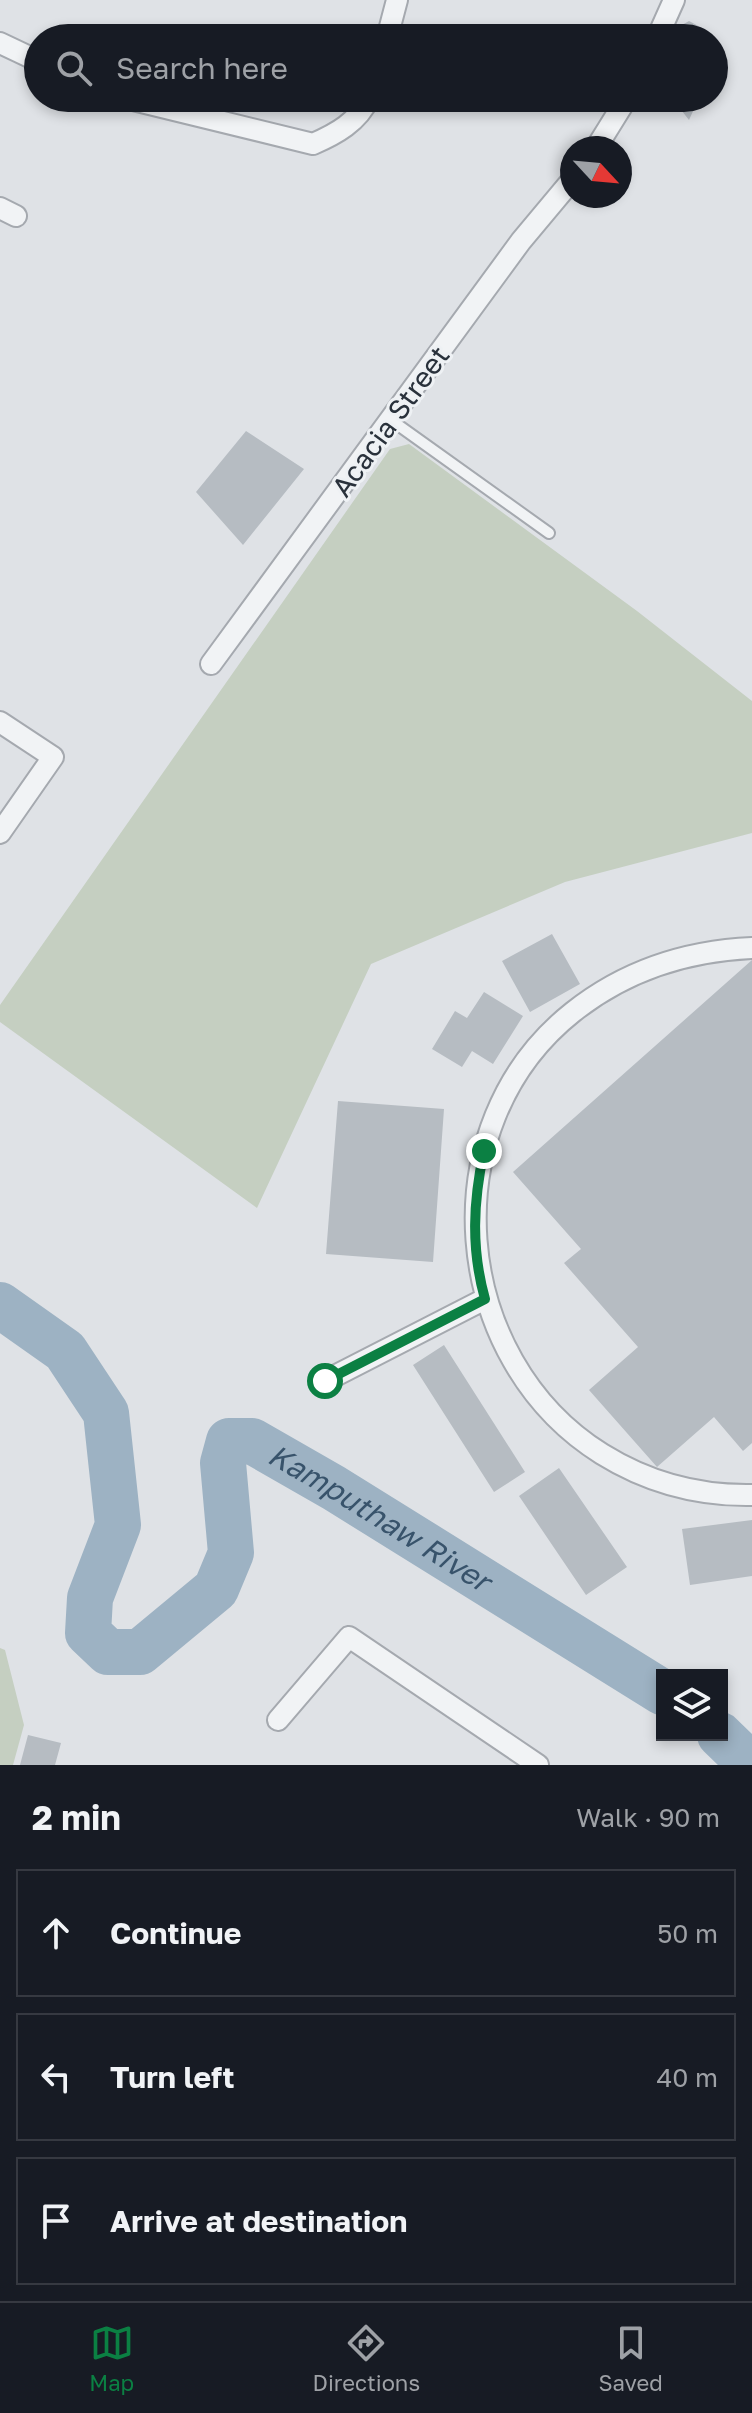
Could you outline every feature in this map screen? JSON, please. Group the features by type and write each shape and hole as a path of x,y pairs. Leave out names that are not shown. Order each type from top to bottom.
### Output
{"street":[{"path":"391,24 397,0"},
{"path":"663,24 674,0"},
{"path":"0,43 24,54"},
{"path":"182,112 313,144 339,133 361,112"},
{"path":"603,136 618,112"},
{"name":"Acacia Street","path":"211,664 521,241 560,194"},
{"path":"0,722 53,757 0,833"},
{"path":"752,948 687,955 625,977 570,1014 526,1062 494,1120 477,1184 475,1250 485,1299 502,1344 518,1373 538,1399 586,1444 643,1475 674,1486 707,1493 752,1495"},
{"path":"325,1381 485,1299"},
{"path":"278,1720 349,1637 538,1765"}],"lane":[{"path":"391,420 549,533"}],"green space":[{"path":"409,444 637,611 752,701 752,833 565,882 371,964 257,1208 0,1022 0,1005 390,449"},
{"path":"0,1648 5,1650 24,1725 13,1765 0,1765"}],"building":[{"path":"246,431 304,469 243,545 196,492"},
{"path":"552,934 580,984 530,1012 502,961"},
{"path":"752,960 752,1443 743,1451 714,1417 657,1467 589,1390 638,1347 564,1263 581,1249 513,1172"},
{"path":"484,992 523,1016 493,1064 472,1051 462,1067 432,1049 455,1011 467,1018"},
{"path":"338,1101 444,1109 433,1262 326,1254"},
{"path":"444,1345 525,1472 494,1492 413,1365"},
{"path":"559,1468 627,1567 586,1595 519,1496"},
{"path":"752,1520 752,1576 690,1585 682,1529"},
{"path":"28,1735 61,1743 55,1765 20,1765"}],"waterway":[{"name":"Kamputhaw River","path":"0,1305 65,1351 106,1413 118,1525 90,1598 88,1633 108,1652 140,1652 216,1589 231,1553 223,1463 229,1441 252,1441 334,1488 656,1688"},
{"name":"Kamputhaw River","path":"726,1741 751,1765"}],"route":[{"path":"325,1381 485,1299 475,1250 474,1216 484,1151"}]}
